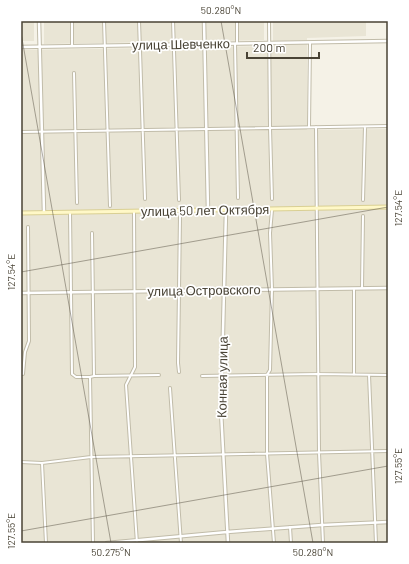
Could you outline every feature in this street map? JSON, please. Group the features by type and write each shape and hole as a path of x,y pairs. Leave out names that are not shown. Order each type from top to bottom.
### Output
{"main road":[{"name":"улица 50 лет Октября","path":"21,212 226,211 388,207"}],"street":[{"path":"39,21 44,212"},
{"path":"72,21 72,46"},
{"path":"104,21 110,206"},
{"path":"139,21 145,199"},
{"path":"173,21 179,200"},
{"path":"204,21 208,211"},
{"path":"237,21 236,128 238,198"},
{"path":"269,21 272,199"},
{"name":"улица Шевченко","path":"21,47 388,41"},
{"path":"309,127 310,43"},
{"path":"74,73 77,203"},
{"path":"363,200 365,126"},
{"path":"21,132 388,126"},
{"path":"316,127 316,290 319,453 323,543"},
{"path":"272,210 270,233 272,289 270,370 267,375 267,454 274,543"},
{"path":"134,211 136,367 126,385 137,541"},
{"name":"Конная улица","path":"226,211 220,411 228,543"},
{"path":"70,212 72,374 76,377 90,378 94,376 159,375"},
{"path":"179,372 180,216"},
{"path":"362,289 363,216"},
{"path":"21,374 23,374 25,352 29,341 28,227"},
{"path":"92,233 94,376"},
{"name":"улица Островского","path":"21,293 272,289 354,290 388,288"},
{"path":"354,290 354,375"},
{"path":"202,376 318,374 388,375"},
{"path":"369,375 376,543"},
{"path":"90,378 94,543"},
{"path":"170,388 181,543"},
{"path":"21,462 42,463 91,457 388,451"},
{"path":"42,463 46,543"},
{"path":"107,543 290,527 388,522"},
{"path":"290,527 291,543"}],"shaded area":[{"path":"21,21 34,21 34,41 21,41"},
{"path":"44,21 264,21 264,40 44,44"},
{"path":"273,21 366,21 366,36 307,38 307,130 388,129 388,543 21,543 21,50 273,46"}]}
